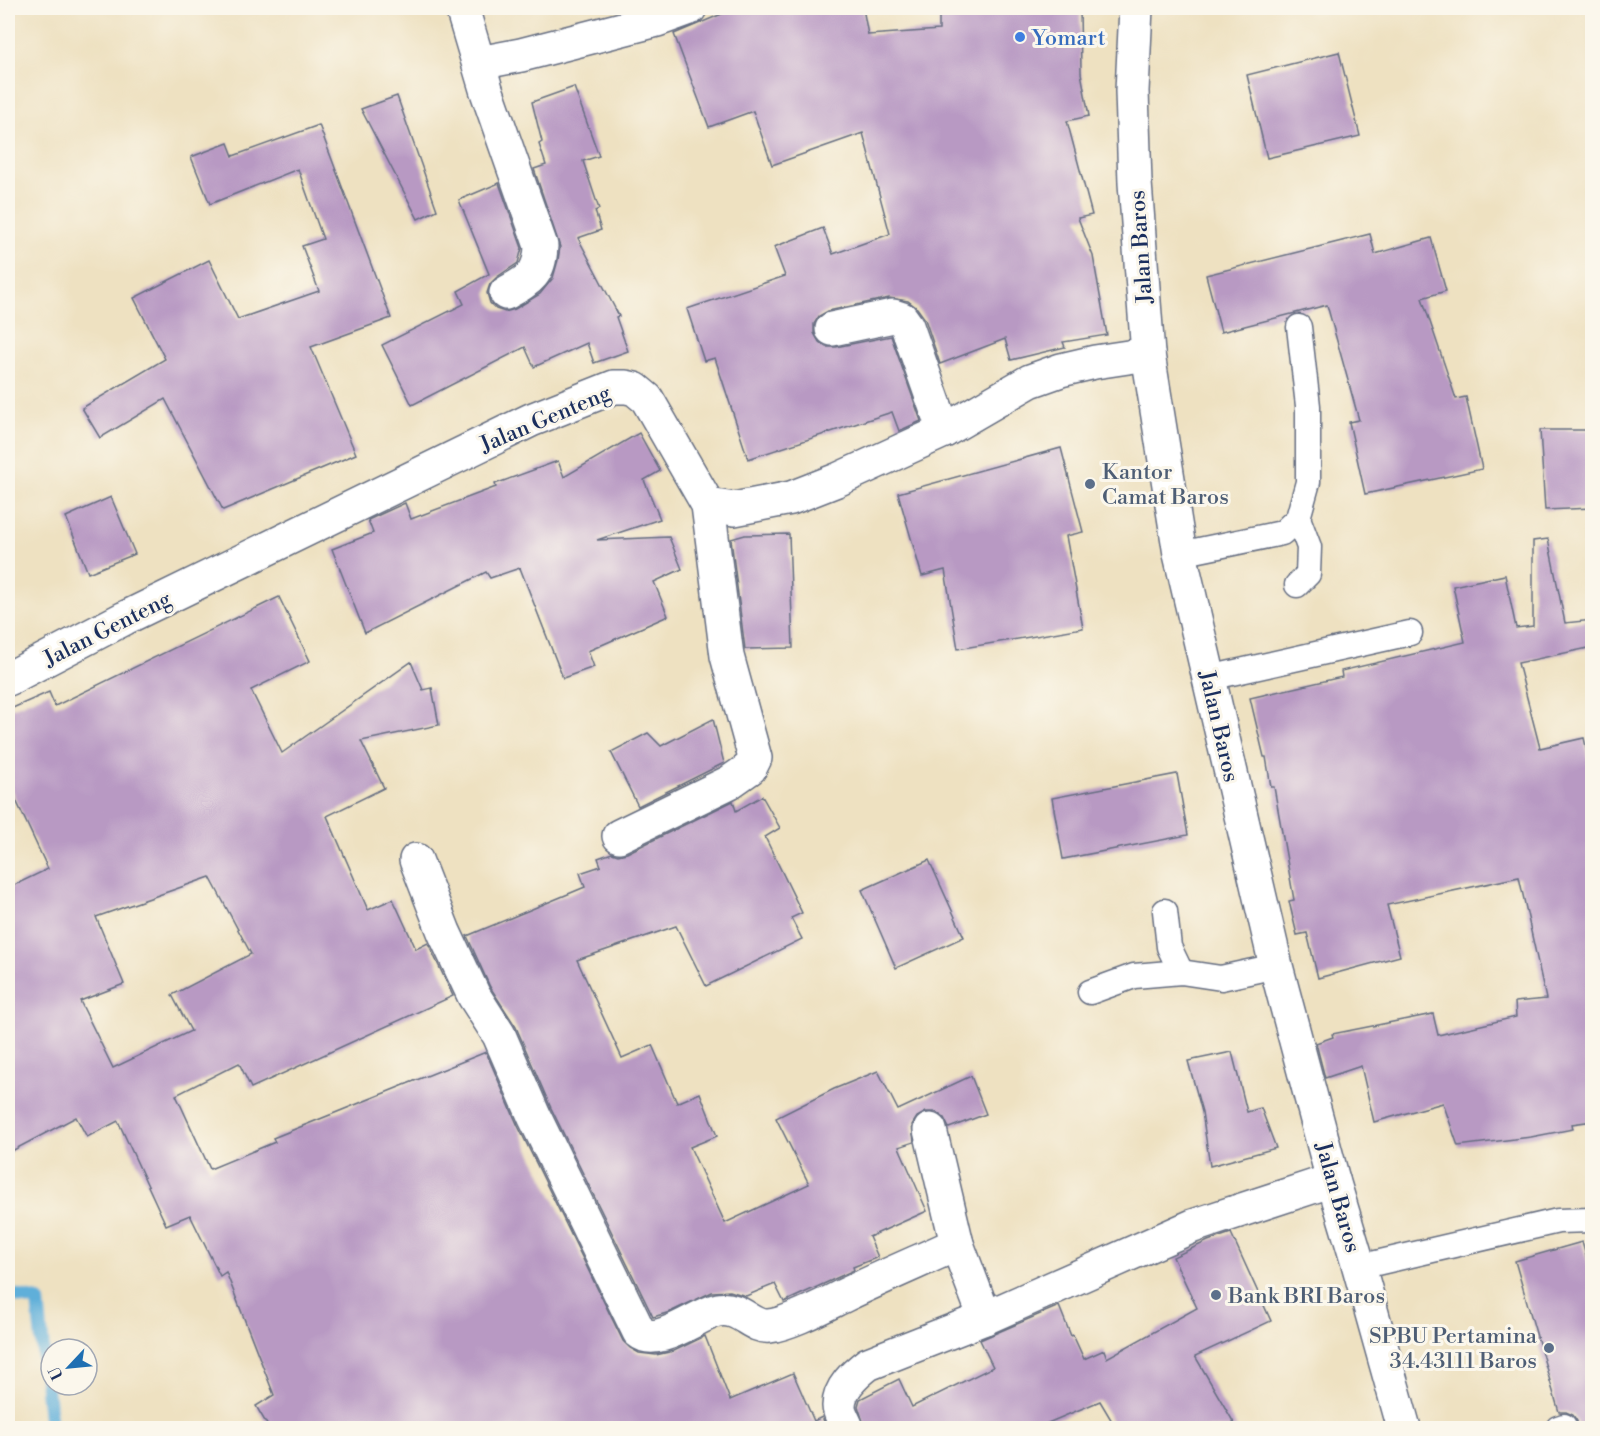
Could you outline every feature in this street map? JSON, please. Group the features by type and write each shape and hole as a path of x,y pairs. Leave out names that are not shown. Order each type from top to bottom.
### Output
{"street":[{"path":"462,8 486,89 541,246 541,259 537,271 525,282 506,293"},
{"path":"479,63 521,55 657,20 690,8"},
{"name":"Jalan Baros","path":"1136,8 1132,102 1135,183 1148,354 1180,554 1276,966 1332,1180 1404,1428"},
{"path":"832,329 893,316 902,319 907,326 944,431"},
{"path":"619,836 730,782 750,768 755,758 727,656 708,505 734,509 791,498 837,480 944,431 1030,381 1061,370 1095,362 1148,354"},
{"name":"Jalan Genteng","path":"8,679 125,618 531,420 614,387 635,389 646,399 708,505"},
{"path":"416,860 440,922 474,996 500,1035 534,1116 639,1332 653,1338 718,1310 737,1311 761,1325 769,1326 813,1310 957,1244"},
{"path":"930,1130 957,1244 985,1318"},
{"path":"842,1427 839,1406 843,1389 856,1373 868,1364 985,1318 1193,1226 1332,1180"}],"lane":[{"path":"1180,554 1282,533 1298,518 1308,482 1308,406 1299,327"},
{"path":"1297,585 1308,574 1309,547 1298,518"},
{"path":"1209,678 1410,633"},
{"path":"1165,911 1169,947 1181,972"},
{"path":"1090,992 1134,976 1181,972 1221,978 1276,966"},
{"path":"1359,1267 1558,1221 1593,1220"}],"building":[{"path":"736,8 863,8 868,35 939,30 939,8 1080,8 1081,73 1089,116 1067,121 1092,215 1078,218 1093,256 1107,335 1063,342 1065,347 1011,360 1005,339 940,364 925,319 908,301 889,298 828,311 819,316 814,324 814,333 819,342 826,347 891,336 921,421 899,431 892,412 748,459 715,358 704,361 687,309 785,276 774,247 823,228 833,254 890,234 863,133 772,165 753,111 709,127 674,34"},
{"path":"1339,52 1360,136 1267,158 1247,75"},
{"path":"574,87 599,156 583,161 599,209 595,211 601,230 578,238 619,316 616,317 628,351 594,363 587,343 534,367 525,347 412,405 382,345 464,304 458,291 489,274 459,200 499,183 522,248 518,263 490,284 487,293 490,303 496,309 505,312 515,309 540,294 553,278 560,247 534,169 546,165 539,144 542,142 532,102"},
{"path":"397,96 437,210 418,219 361,109"},
{"path":"319,125 391,318 311,347 356,454 223,510 165,399 100,438 82,408 165,359 134,298 209,260 238,319 319,291 302,246 323,239 298,169 210,204 191,157 228,143 233,156"},
{"path":"1370,234 1375,254 1431,238 1446,291 1422,298 1456,399 1466,397 1482,469 1365,494 1349,422 1359,420 1327,305 1221,332 1206,275"},
{"path":"1540,430 1593,430 1593,508 1545,510"},
{"path":"639,433 660,471 644,480 660,519 597,540 669,537 682,569 654,582 668,616 588,651 594,667 563,678 520,568 490,578 486,572 365,633 332,549 373,533 368,520 405,503 411,519 558,461 564,477"},
{"path":"1061,448 1083,532 1066,536 1083,628 958,649 945,570 922,576 898,493"},
{"path":"111,497 135,554 88,573 66,517"},
{"path":"789,534 793,648 745,649 731,539 745,535"},
{"path":"1548,539 1565,623 1593,620 1593,647 1518,663 1540,748 1584,738 1593,777 1593,1121 1572,1124 1573,1129 1531,1137 1458,1146 1443,1103 1374,1122 1361,1066 1325,1078 1316,1043 1333,1037 1332,1034 1433,1014 1438,1035 1516,1017 1515,1002 1546,999 1519,877 1387,905 1400,956 1318,978 1307,933 1297,935 1289,901 1294,900 1274,787 1271,787 1266,757 1264,757 1250,698 1342,677 1341,671 1465,642 1453,586 1505,575 1516,628 1533,626 1533,541"},
{"path":"279,597 310,661 251,690 282,753 411,662 423,690 432,688 439,725 361,741 384,788 327,816 368,910 393,899 416,949 428,943 453,996 251,1088 239,1063 176,1095 210,1169 275,1142 273,1138 486,1052 517,1124 623,1341 639,1353 656,1355 674,1351 705,1336 730,1400 793,1373 814,1421 822,1417 827,1428 269,1428 256,1406 274,1395 226,1272 220,1276 190,1215 166,1225 118,1121 87,1137 76,1117 8,1153 8,888 48,869 8,783 8,710 49,692 55,706","holes":["210,877 251,954 172,995 191,1031 113,1068 80,1001 124,984 96,917"]},
{"path":"713,719 724,763 638,806 611,752 648,733 661,746"},
{"path":"1177,774 1188,835 1063,859 1052,798"},
{"path":"762,796 780,828 765,837 802,913 791,918 802,939 706,986 676,926 577,960 622,1058 652,1045 677,1103 700,1093 717,1136 690,1147 725,1223 809,1184 776,1118 834,1089 878,1071 898,1110 971,1076 986,1114 949,1128 944,1118 936,1112 926,1112 917,1117 912,1125 914,1142 899,1147 927,1211 869,1237 878,1257 784,1302 775,1284 746,1296 730,1291 712,1292 670,1312 653,1317 551,1108 516,1027 490,987 467,936 585,887 580,873 601,866 598,858 612,853 618,855 627,853 733,801 736,811"},
{"path":"929,860 964,937 896,968 862,890"},
{"path":"1232,1052 1247,1112 1261,1108 1276,1148 1210,1166 1202,1112 1188,1061"},
{"path":"1231,1233 1271,1321 1195,1356 1237,1428 1116,1428 1100,1401 1036,1428 865,1428 858,1406 860,1399 899,1379 912,1407 993,1367 980,1340 1059,1306 1071,1336 1073,1335 1084,1359 1104,1350 1107,1358 1197,1308 1173,1257"},
{"path":"1582,1242 1593,1280 1593,1428 1578,1428 1573,1415 1559,1412 1515,1261"}],"waterway":[{"path":"8,1294 38,1301 51,1428"}],"place":[{"name":"Yomart","path":"1020,37"},
{"name":"Kantor Camat Baros","path":"1090,484"},
{"name":"Bank BRI Baros","path":"1216,1295"},
{"name":"SPBU Pertamina 34.43111 Baros","path":"1549,1348"}]}
